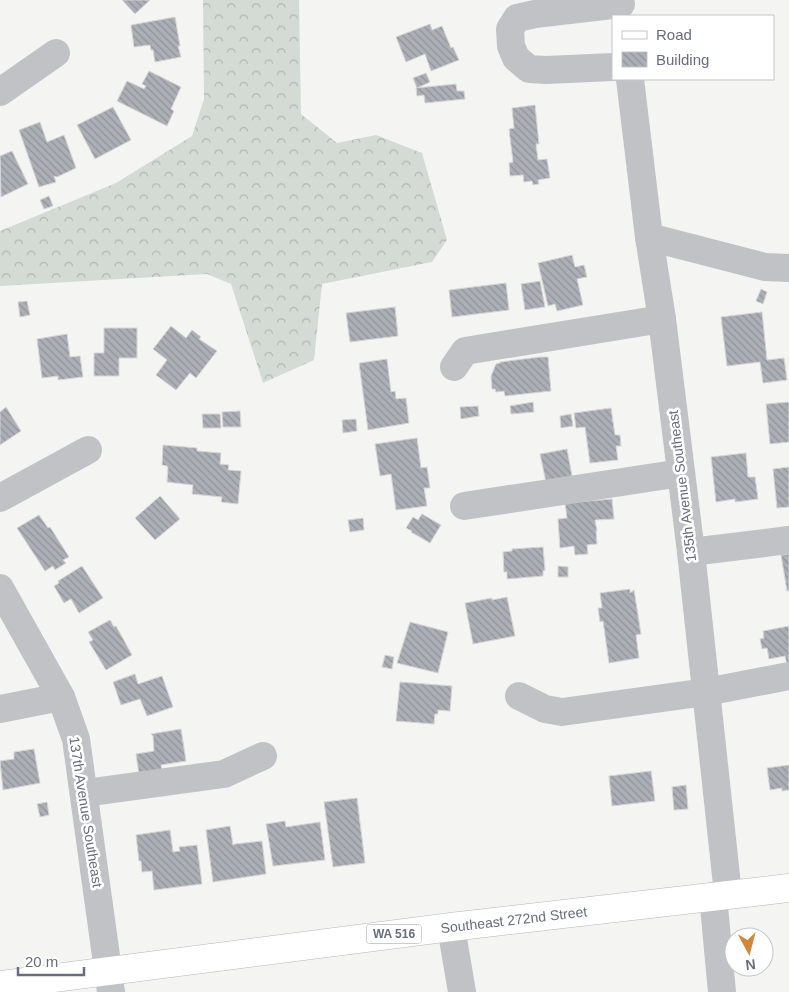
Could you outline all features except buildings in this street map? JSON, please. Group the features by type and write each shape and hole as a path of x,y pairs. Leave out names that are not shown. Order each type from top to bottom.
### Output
{"main road":[{"name":"Southeast 272nd Street","path":"0,985 110,981 451,927 789,888"}],"street":[{"path":"612,67 529,69 516,58 511,46 510,28 517,18 534,14 621,7"},
{"path":"0,92 56,53"},
{"name":"135th Avenue Southeast","path":"630,80 649,237 662,319 706,692 720,895 722,992"},
{"path":"649,237 765,267 789,268"},
{"path":"454,367 465,351 662,319"},
{"path":"0,498 88,450"},
{"path":"464,506 681,473"},
{"path":"690,552 789,540"},
{"name":"137th Avenue Southeast","path":"0,588 61,697 76,739 110,981"},
{"path":"519,696 545,709 562,712 706,692 789,676"},
{"path":"0,709 61,697"},
{"path":"85,793 224,774 263,756"},
{"path":"451,927 462,992"}],"green space":[{"path":"203,0 299,0 301,114 337,143 376,135 422,153 447,240 432,262 322,284 314,360 263,383 231,284 207,274 0,286 0,231 116,183 192,136 204,99"}]}
